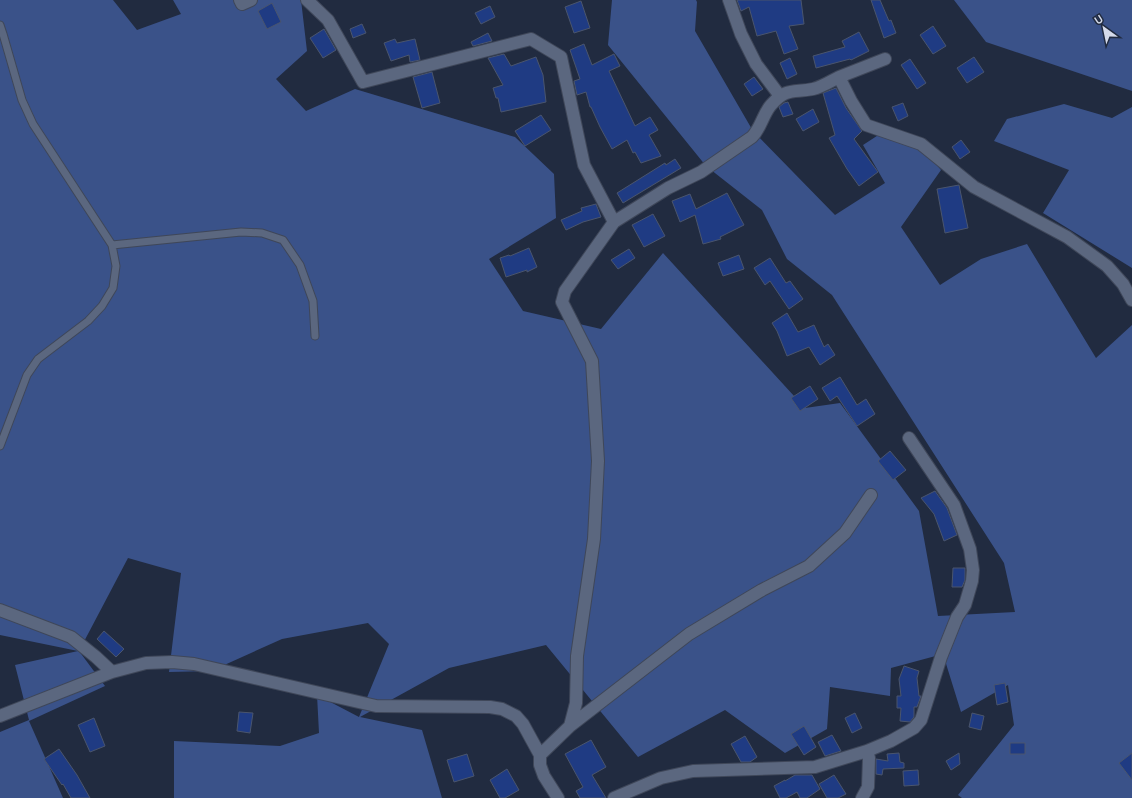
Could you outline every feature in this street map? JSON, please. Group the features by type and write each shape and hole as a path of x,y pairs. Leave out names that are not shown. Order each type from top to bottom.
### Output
{"street":[{"path":"240,0 242,4 251,0"},
{"path":"306,0 328,20 363,82 531,39 561,57 584,165 614,222"},
{"path":"729,0 741,34 756,64 780,96"},
{"path":"570,726 576,703 577,656 594,539 598,461 592,361 562,302 565,291 614,222 668,188 702,172 752,137 756,133 770,106 780,96 790,91 815,89 839,77 885,59"},
{"path":"839,77 851,101 866,125 921,144 974,187 1067,237 1107,266 1123,284 1132,300"},
{"path":"614,798 661,778 693,771 815,767 891,742 914,728 921,720 941,657 958,617 965,605 972,581 973,570 970,549 954,505 909,438"},
{"path":"540,755 570,726 689,634 762,590 809,566 845,533 871,495"},
{"path":"0,610 71,637 112,672"},
{"path":"0,716 112,672 146,664 172,662 194,664 376,706 502,709 516,716 523,724 540,755 540,766 544,776 558,798"},
{"path":"862,798 868,787 869,758 867,751"}],"lane":[{"path":"0,25 22,100 33,124 112,245 116,266 113,288 102,306 88,321 38,359 27,375 0,446"},
{"path":"112,245 241,232 262,233 283,240 300,265 313,301 315,336"}],"shaded area":[{"path":"0,0 113,0 137,30 181,14 173,0 301,0 307,51 276,79 306,111 355,89 515,137 554,174 556,218 489,259 523,311 601,329 663,253 805,408 840,403 919,511 938,616 1015,612 1004,563 832,295 787,259 762,210 706,166 608,45 612,0 696,0 695,31 753,131 835,215 885,183 863,145 883,132 919,143 941,170 901,227 940,285 981,259 1027,244 1096,358 1132,325 1132,798 962,798 958,795 1014,725 1008,685 961,712 943,654 891,668 890,696 830,687 827,729 785,753 725,710 638,757 546,645 449,668 360,717 422,730 442,798 174,798 174,741 280,746 319,733 317,695 359,717 389,644 368,623 282,639 211,671 169,672 181,573 128,558 79,651 105,686 29,721 63,798 0,798 0,732 29,720 15,665 78,651 0,635"},
{"path":"954,0 1132,0 1132,91 986,42"},
{"path":"1064,104 1112,118 1132,107 1132,268 1043,213 1069,170 994,141 1007,119"}],"building":[{"path":"737,0 801,0 804,24 789,26 798,49 784,54 776,31 757,36 749,7 741,11"},
{"path":"871,0 880,0 896,33 884,38"},
{"path":"581,1 590,28 574,33 565,7"},
{"path":"272,3 281,22 267,29 258,11"},
{"path":"490,6 495,17 481,24 475,13"},
{"path":"362,24 366,33 353,38 350,29"},
{"path":"933,26 946,46 933,54 920,35"},
{"path":"324,29 336,50 323,58 310,38"},
{"path":"859,32 869,51 851,60 816,68 813,56 845,47 842,41"},
{"path":"488,33 492,41 473,46 471,42"},
{"path":"395,39 397,43 415,39 420,60 410,62 409,55 391,61 384,43"},
{"path":"584,44 592,65 614,54 620,66 609,71 635,126 650,117 658,130 649,135 661,156 641,163 635,152 633,153 627,140 612,149 590,107 586,92 577,95 574,81 580,79 570,50"},
{"path":"504,54 511,66 536,57 543,75 546,102 501,112 498,98 496,98 493,88 503,85 488,58"},
{"path":"974,57 984,72 967,83 957,68"},
{"path":"790,58 797,74 787,79 780,63"},
{"path":"910,59 926,83 917,89 901,65"},
{"path":"432,72 440,103 422,108 413,77"},
{"path":"754,77 763,89 752,96 744,84"},
{"path":"836,88 846,108 862,131 854,139 878,172 859,186 829,138 835,135 823,93"},
{"path":"788,102 793,114 783,117 779,107"},
{"path":"903,103 908,116 898,121 892,107"},
{"path":"813,109 819,122 803,131 796,119"},
{"path":"541,115 551,130 525,146 515,131"},
{"path":"961,140 970,152 960,159 952,147"},
{"path":"675,159 681,168 623,203 617,193 665,163 666,165"},
{"path":"959,185 968,228 945,233 937,189"},
{"path":"727,193 744,225 720,237 721,239 703,244 695,215 680,222 672,201 690,194 696,209"},
{"path":"596,204 601,217 583,222 566,230 561,220 582,211 581,208"},
{"path":"653,214 665,236 644,247 632,225"},
{"path":"529,248 537,267 527,272 527,270 506,277 500,258 510,256"},
{"path":"629,249 635,258 618,269 611,260"},
{"path":"739,255 744,269 723,276 718,263"},
{"path":"770,258 786,283 790,281 803,299 789,309 770,281 765,285 754,268"},
{"path":"787,313 798,332 814,325 824,347 828,344 835,355 820,365 809,347 787,356 777,331 772,323"},
{"path":"840,377 857,405 866,399 875,414 857,426 837,396 830,401 822,388"},
{"path":"810,386 818,399 800,411 791,398"},
{"path":"890,451 906,470 893,480 878,461"},
{"path":"935,491 947,508 957,535 944,541 934,514 921,498"},
{"path":"953,568 965,568 965,580 962,587 952,587"},
{"path":"104,631 124,649 116,657 97,639"},
{"path":"904,666 919,671 917,678 919,696 921,696 917,707 914,707 914,717 910,722 900,721 901,708 897,708 897,696 901,696 899,679"},
{"path":"1005,683 1008,702 997,705 994,685"},
{"path":"239,712 253,713 250,733 237,731"},
{"path":"855,713 862,728 852,733 845,718"},
{"path":"972,713 984,716 981,730 969,727"},
{"path":"94,718 105,746 90,752 78,725"},
{"path":"804,726 816,747 804,755 791,734"},
{"path":"832,735 841,751 825,756 818,742"},
{"path":"745,736 757,757 750,762 741,762 731,744"},
{"path":"591,740 606,767 592,775 606,798 580,798 576,791 583,787 565,754"},
{"path":"1010,743 1025,743 1025,754 1010,754"},
{"path":"59,749 77,775 90,798 71,798 63,784 62,785 44,759"},
{"path":"899,753 900,762 904,763 904,768 883,769 882,775 876,774 876,759 888,761 887,754"},
{"path":"959,753 960,764 951,770 946,761"},
{"path":"1132,753 1132,780 1119,763"},
{"path":"467,754 474,776 454,782 447,760"},
{"path":"507,769 519,790 505,798 500,798 490,780"},
{"path":"918,770 919,785 904,786 903,771"},
{"path":"795,775 812,775 820,789 807,798 800,798 797,792 786,798 780,798 774,786"},
{"path":"834,775 846,794 838,798 827,798 819,784"}]}
